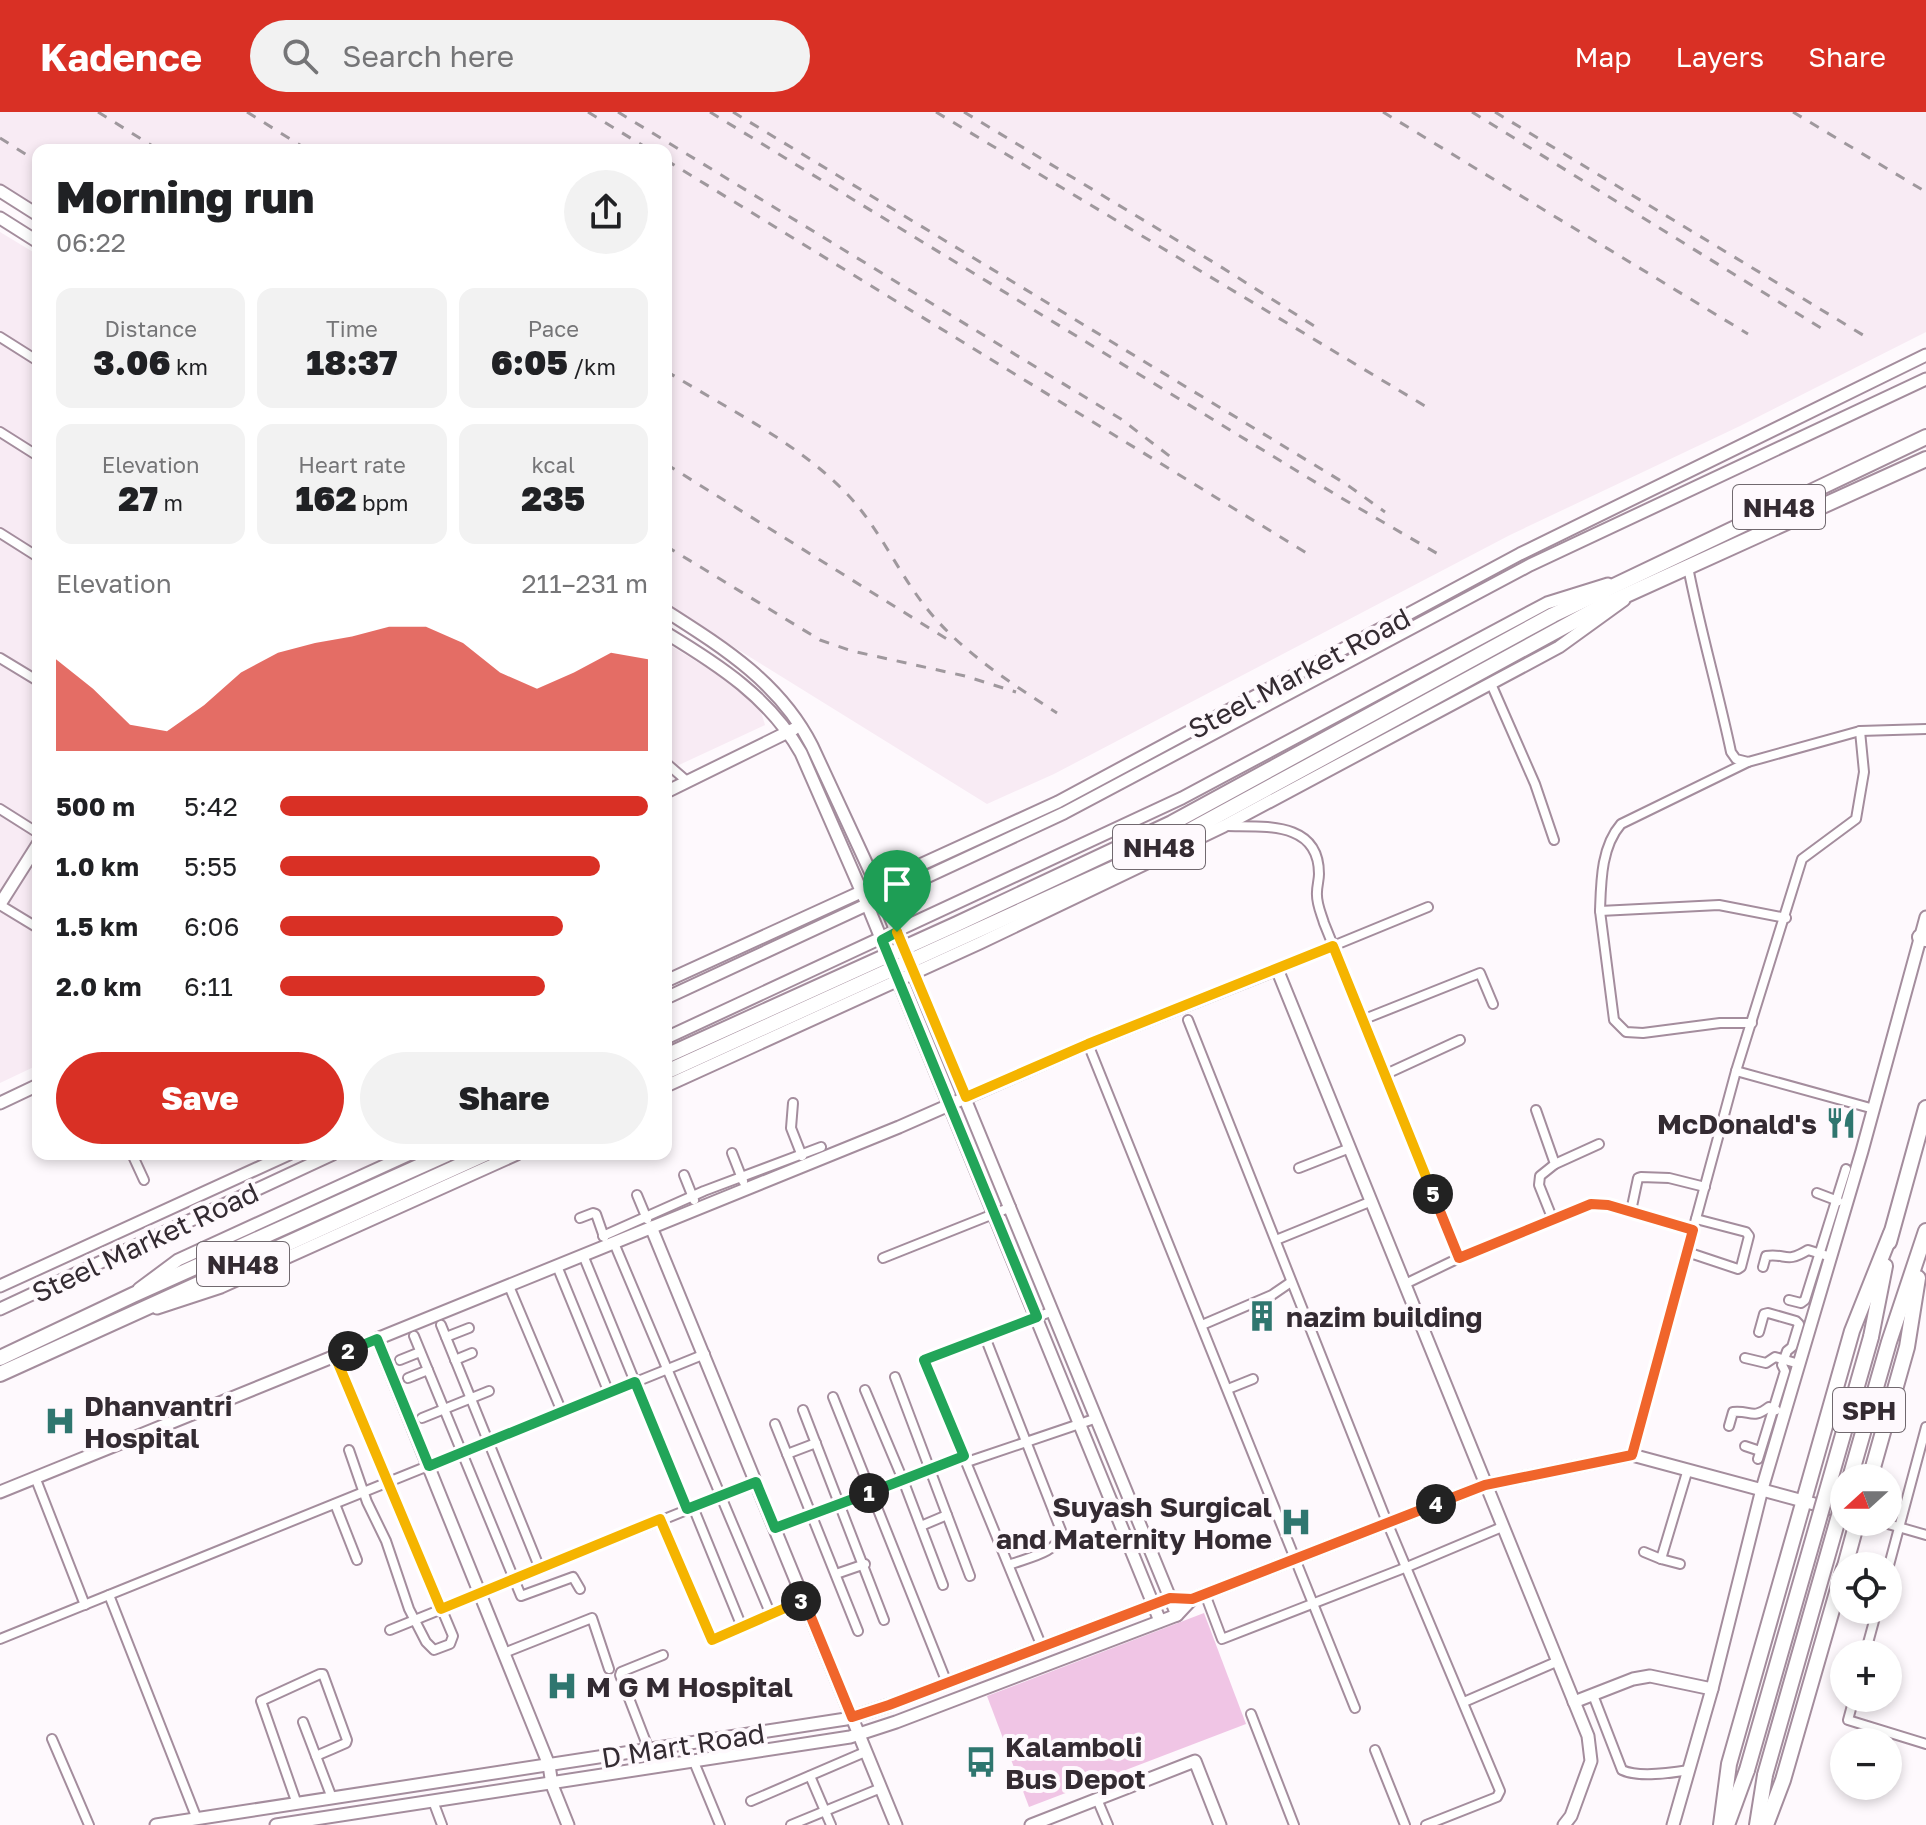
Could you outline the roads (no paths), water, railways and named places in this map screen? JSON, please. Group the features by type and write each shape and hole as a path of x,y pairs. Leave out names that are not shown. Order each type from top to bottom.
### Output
{"highway":[{"name":"NH48","path":"1634,584 1926,437"},
{"name":"NH48","path":"672,1069 909,961 1172,823 1553,615 1688,566 1926,459"},
{"name":"NH48","path":"672,1054 893,968"},
{"name":"SPH","path":"1724,1825 1747,1770 1871,1337 1891,1233 1926,1108"},
{"name":"NH48","path":"0,1358 434,1160"},
{"name":"NH48","path":"0,1374 472,1160"},
{"path":"1724,1825 1729,1764 1852,1331 1891,1233"},
{"name":"SPH","path":"1854,1464 1889,1342 1924,1237"},
{"path":"1874,1464 1907,1347 1924,1237"},
{"path":"1757,1825 1765,1775 1833,1536"},
{"path":"1766,1825 1783,1780 1830,1616"}],"street":[{"path":"0,191 32,211"},
{"path":"0,218 32,238"},
{"path":"0,337 32,357"},
{"name":"Steel Market Road","path":"672,978 1058,802 1520,554 1926,355"},
{"name":"Steel Market Road","path":"672,995 1064,813 1530,565 1926,379"},
{"path":"0,432 32,452"},
{"path":"0,533 32,553"},
{"path":"1688,566 1731,752 1736,759 1748,762"},
{"path":"672,1083 893,968 1224,826 1492,686 1559,647 1634,584"},
{"path":"672,1035 882,940 1214,782 1547,603 1634,584"},
{"path":"672,615 730,652 782,699 801,725 897,932 1177,1615"},
{"path":"672,637 715,663 747,688 789,731 867,904 1160,1621"},
{"path":"0,658 32,677"},
{"path":"1492,686 1535,784 1554,840"},
{"path":"672,789 801,725"},
{"path":"1752,1023 1720,1023 1643,1033 1626,1032 1614,1020 1600,911 1601,871 1615,830 1621,824 1748,762 1860,731 1926,729"},
{"path":"1632,1455 1736,1071 1802,859 1856,819 1864,772 1860,731"},
{"path":"672,768 688,782"},
{"path":"0,809 32,829"},
{"path":"1224,826 1263,827 1302,834 1310,844 1319,873 1317,902 1459,1258"},
{"path":"32,853 0,904 32,924"},
{"path":"1600,911 1719,905 1786,918"},
{"path":"649,1222 697,1209 744,1184 804,1159 950,1104 1088,1044 1428,907"},
{"path":"1789,1300 1801,1303 1805,1300 1818,1253 1841,1202 1874,1109 1923,938 1926,917"},
{"path":"699,966 706,980"},
{"path":"1277,969 1588,1736 1591,1761 1571,1816 1564,1825"},
{"path":"1362,1020 1480,973 1493,1004"},
{"path":"1188,1020 1387,1522 1464,1702 1499,1794 1426,1825"},
{"path":"1384,1075 1460,1040"},
{"path":"1088,1044 1355,1708"},
{"path":"1736,1071 1874,1109"},
{"path":"0,1103 32,1088"},
{"path":"793,1103 791,1128 804,1159"},
{"path":"1536,1110 1555,1164"},
{"path":"1553,1220 1539,1185 1540,1176 1555,1164 1599,1144"},
{"path":"804,1159 821,1147"},
{"path":"1299,1168 1350,1148"},
{"path":"732,1153 744,1184"},
{"path":"135,1160 144,1180"},
{"name":"Steel Market Road","path":"0,1286 276,1160"},
{"name":"Steel Market Road","path":"0,1309 320,1160"},
{"path":"133,1295 178,1260 397,1160"},
{"path":"136,1312 172,1304 221,1287 504,1160"},
{"path":"1745,1446 1759,1455 1799,1364 1831,1257 1846,1169"},
{"path":"684,1175 697,1209"},
{"path":"1631,1211 1638,1178 1705,1187"},
{"path":"0,1492 583,1255 692,1196 744,1184"},
{"path":"1817,1193 1841,1202"},
{"path":"637,1195 705,1354 896,1825"},
{"path":"1276,1240 1372,1201"},
{"path":"1405,1284 1459,1258 1591,1204 1608,1205 1693,1230"},
{"path":"883,1258 1011,1207"},
{"path":"162,1212 171,1229"},
{"path":"580,1218 596,1214 668,1369 771,1615"},
{"path":"1687,1252 1738,1269 1741,1267 1749,1236 1746,1232 1696,1219"},
{"path":"1763,1267 1766,1256 1770,1254 1791,1259 1808,1250 1831,1257"},
{"path":"583,1255 742,1627"},
{"path":"557,1266 609,1393"},
{"path":"1202,1325 1272,1295 1291,1282"},
{"path":"509,1286 562,1412"},
{"path":"1042,1647 924,1360 1053,1311"},
{"path":"1673,1825 1712,1689 1762,1489 1779,1411 1785,1371 1782,1365 1799,1328 1796,1321 1768,1313 1764,1314 1759,1332"},
{"path":"441,1325 540,1569"},
{"path":"446,1337 469,1328"},
{"path":"414,1336 521,1596 573,1577 580,1589"},
{"path":"985,1337 1062,1533 1060,1542 1054,1547 1009,1565"},
{"path":"377,1339 549,1765 552,1785 568,1825"},
{"path":"400,1360 420,1352"},
{"path":"455,1360 472,1353"},
{"path":"0,1639 705,1354"},
{"path":"335,1356 453,1636 450,1644 431,1649 415,1620 349,1450"},
{"path":"1745,1358 1766,1363 1775,1357 1799,1364"},
{"path":"408,1378 428,1370"},
{"path":"895,1377 970,1576"},
{"path":"1228,1389 1253,1379"},
{"path":"865,1390 943,1585"},
{"path":"422,1418 489,1391"},
{"path":"833,1397 947,1683"},
{"path":"1729,1426 1733,1412 1761,1414 1769,1407 1779,1411"},
{"path":"803,1410 865,1564 884,1620"},
{"path":"775,1528 931,1470 1097,1418"},
{"path":"775,1424 858,1631"},
{"path":"1902,1516 1926,1427"},
{"path":"787,1454 816,1443"},
{"name":"D Mart Road","path":"156,1825 852,1717 1170,1598 1192,1599 1485,1485 1632,1455 1830,1508"},
{"path":"1661,1559 1688,1469"},
{"path":"35,1477 85,1605"},
{"path":"390,1630 756,1482"},
{"path":"335,1504 357,1560"},
{"path":"921,1526 947,1515"},
{"path":"660,1519 712,1640 804,1600"},
{"path":"1205,1594 1222,1639 1502,1527"},
{"path":"1902,1528 1926,1535"},
{"path":"1644,1552 1680,1564"},
{"path":"836,1574 865,1564"},
{"path":"109,1595 197,1819"},
{"name":"D Mart Road","path":"276,1825 309,1823 433,1801 825,1742 858,1734 1177,1615 1192,1599"},
{"path":"504,1653 592,1618 609,1669"},
{"path":"649,1750 620,1675 663,1655"},
{"path":"1464,1702 1556,1662"},
{"path":"976,1673 982,1690"},
{"path":"309,1823 261,1701 323,1674 347,1740 316,1756"},
{"path":"1574,1702 1633,1679 1650,1676 1712,1689"},
{"path":"1593,1695 1622,1770 1632,1774 1689,1770"},
{"path":"1850,1712 1848,1720 1926,1744"},
{"path":"1251,1714 1294,1825"},
{"path":"303,1722 332,1798"},
{"path":"52,1739 89,1825"},
{"path":"1375,1750 1405,1825"},
{"path":"751,1801 865,1752"},
{"path":"1031,1825 1195,1761 1220,1825"},
{"path":"694,1762 720,1825"},
{"path":"810,1776 831,1825"},
{"path":"791,1825 881,1788"},
{"path":"1097,1799 1108,1825"},
{"path":"433,1801 442,1825"}],"railway":[{"path":"98,112 149,144"},
{"path":"247,112 298,144"},
{"path":"588,112 640,144"},
{"path":"618,112 670,144"},
{"path":"710,112 1438,554"},
{"path":"733,112 1346,484 1385,512"},
{"path":"936,112 1430,409"},
{"path":"964,112 1319,329"},
{"path":"1383,112 1748,334"},
{"path":"1472,112 1829,333"},
{"path":"1495,112 1863,335"},
{"path":"1793,112 1926,192"},
{"path":"0,138 32,158"},
{"path":"672,145 1121,419 1176,461"},
{"path":"672,164 1313,557"},
{"path":"672,375 761,427 829,476 859,508 917,596 942,626 988,666 1057,713"},
{"path":"672,468 950,641"},
{"path":"672,550 820,640 852,651 965,676 1016,692"}],"place":[{"name":"McDonald's","path":"1841,1123"},
{"name":"nazim building","path":"1262,1316"},
{"name":"Dhanvantri Hospital","path":"60,1421"},
{"name":"Suyash Surgical and Maternity Home","path":"1296,1522"},
{"name":"M G M Hospital","path":"562,1686"},
{"name":"Kalamboli Bus Depot","path":"981,1762"}]}
